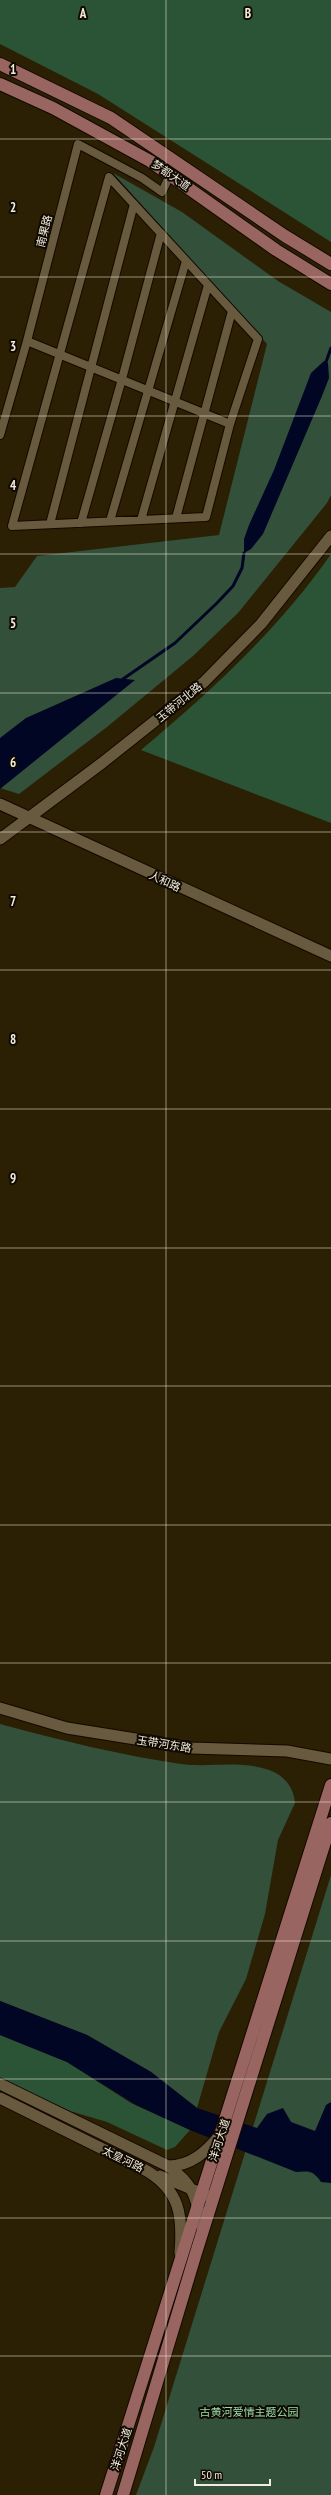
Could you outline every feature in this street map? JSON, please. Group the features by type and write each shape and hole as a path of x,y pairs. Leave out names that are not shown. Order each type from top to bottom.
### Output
{"main road":[{"name":"梦都大道","path":"0,64 111,118 285,236 331,264"},
{"name":"梦都大道","path":"0,84 53,108 150,161 276,250 331,284"},
{"name":"洋河大道","path":"123,2495 203,2230 203,2194 331,1786"},
{"name":"洋河大道","path":"106,2495 198,2207 331,1823"}],"street":[{"name":"南果路","path":"0,436 27,341 78,144 142,178 162,192 170,175"},
{"path":"109,177 134,204 258,339 230,424 206,517 12,526 109,177"},
{"path":"50,524 134,204"},
{"path":"81,523 122,379 161,233"},
{"path":"110,521 147,389 186,261"},
{"path":"141,520 208,285"},
{"path":"176,518 203,413 232,311"},
{"path":"27,341 60,353 230,424"},
{"name":"玉带河北路","path":"0,839 102,763 204,682 261,624 331,536"},
{"name":"人和路","path":"3,805 28,818 331,956"},
{"name":"玉带河东路","path":"0,1708 67,1728 192,1748 287,1751 331,1759"},
{"name":"太皇河路","path":"0,2084 168,2166 203,2194"},
{"name":"太皇河路","path":"0,2098 147,2170 165,2184 177,2204 182,2229 178,2268"},
{"path":"168,2166 177,2166 202,2155 222,2134"},
{"path":"147,2170 203,2194"},
{"path":"198,2207 203,2230"}],"green space":[{"path":"0,0 331,0 331,242 98,94 0,44"},
{"path":"113,173 182,212 278,281 331,312 331,495 327,503 238,613 193,656 107,727 19,794 0,788 0,588 15,587 37,556 219,535 267,344"},
{"path":"331,554 331,823 141,750 218,682 266,634 311,582"},
{"path":"0,1724 90,1747 181,1764 240,1765 263,1768 278,1774 289,1784 295,1803 278,1840 265,1914 246,1979 219,2032 197,2108 151,2072 87,2035 0,2001"},
{"name":"古黄河爱情主题公园","path":"331,1875 331,2495 136,2495 154,2447"},
{"path":"0,2035 67,2062 131,2103 190,2130 175,2147 167,2150 107,2122 70,2111 0,2078"}],"water":[{"path":"324,361 328,363 329,378 322,396 263,534 251,549 244,553 244,539 249,525 274,470 311,373"},
{"path":"116,678 135,680 0,789 0,738 26,718"},
{"path":"0,2001 87,2035 151,2072 197,2108 257,2128 267,2114 283,2108 291,2122 315,2131 326,2105 331,2102 331,2183 321,2182 313,2173 304,2171 296,2172 190,2130 136,2105 67,2062 0,2035"}],"waterway":[{"path":"326,362 331,348"},
{"path":"123,679 175,643 217,603 233,586 242,568 244,553"}]}
